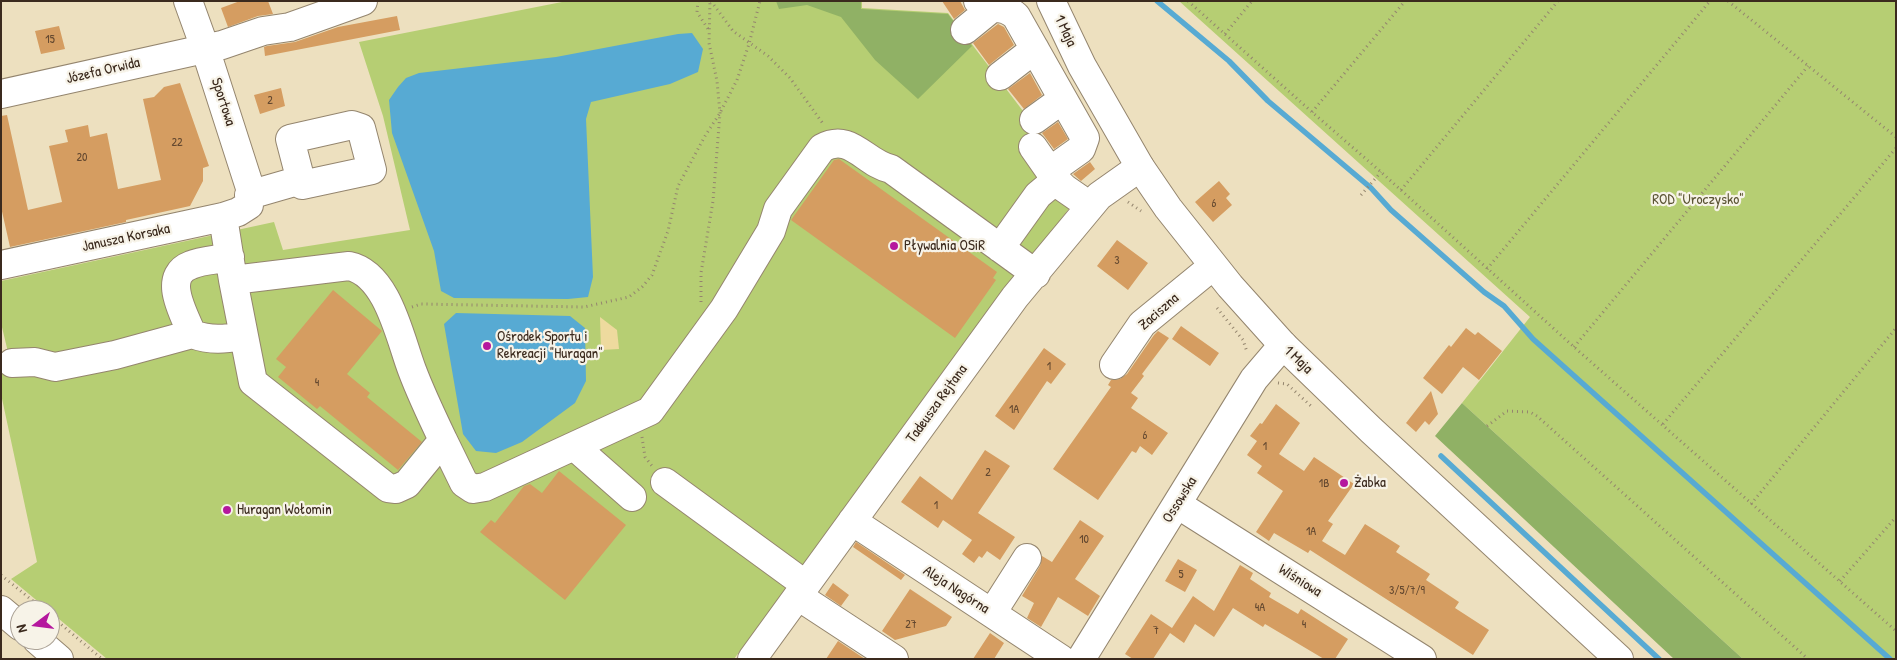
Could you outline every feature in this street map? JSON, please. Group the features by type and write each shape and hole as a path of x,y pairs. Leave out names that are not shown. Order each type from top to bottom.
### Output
{"street":[{"name":"Sportowa","path":"188,1 206,48 250,188 249,200"},
{"name":"Józefa Orwida","path":"1,94 222,45 262,31 290,27 363,1"},
{"name":"1 Maja","path":"1051,1 1082,66 1140,167 1168,208 1213,266 1283,345 1610,656"},
{"path":"965,30 985,5 999,7 1010,11 1016,16 1085,138 1081,149 1053,176 1000,248"},
{"path":"1000,76 1035,49"},
{"path":"1034,120 1063,99"},
{"path":"192,334 178,298 176,282 180,271 191,265 231,269 357,268 366,274 385,298 393,312 411,369 443,440 464,483 473,489 485,487 650,411 724,309 771,231 778,209 822,148 836,142 851,146 880,166 891,169 1036,274"},
{"path":"1033,147 1053,176 1064,188 1090,206"},
{"name":"Tadeusza Rejtana","path":"752,659 1015,297 1099,196 1140,167"},
{"name":"Janusza Korsaka","path":"1,265 223,217 238,212 249,200 301,180"},
{"path":"223,217 231,269 254,382 388,488 396,489 407,484 443,440"},
{"name":"Zaciszna","path":"1114,365 1142,324 1213,266"},
{"path":"12,363 35,362 55,367 114,355 192,334 205,339 220,340 244,336"},
{"name":"Ossowska","path":"1081,659 1254,379 1283,345"},
{"path":"574,446 632,497"},
{"path":"665,482 802,590 894,659"},
{"name":"Wiśniowa","path":"1177,504 1422,659"},
{"name":"Aleja Nagórna","path":"852,521 1061,659"},
{"path":"992,613 1027,558"},
{"path":"49,650 59,659"}],"path":[{"path":"698,1 697,12 708,30"},
{"path":"702,340 701,273 713,201 720,113 717,81 708,30 710,1"},
{"path":"710,1 733,30 749,44 768,56 790,78 836,142"},
{"path":"412,307 421,304 483,304 584,307 629,297 642,287 652,276 668,231 678,186 737,80 760,1"},
{"path":"1188,1 1574,347 1896,631"},
{"path":"1225,34 1252,1"},
{"path":"1312,112 1406,1"},
{"path":"1401,190 1558,1"},
{"path":"1487,269 1710,1"},
{"path":"1728,1 1896,137"},
{"path":"1574,347 1808,66"},
{"path":"1663,424 1896,148"},
{"path":"1361,195 1381,172"},
{"path":"1752,504 1896,328"},
{"path":"650,411 643,432 642,443 645,457 665,482"},
{"path":"1487,426 1507,411 1530,412 1537,416 1808,659"},
{"path":"1840,581 1896,517"},
{"path":"1,575 32,600"},
{"path":"60,623 102,659"}],"green space":[{"name":"Ośrodek Sportu i Rekreacji \"Huragan\"","path":"567,1 862,1 862,8 948,13 1082,191 734,659 107,659 60,620 60,600 36,600 11,579 37,562 1,394 1,372 12,369 1,323 1,281 274,222 283,250 410,230 383,116 359,42"},
{"path":"776,1 861,1 861,9 948,14 972,46 918,99 875,60 841,17 807,5 779,9"},
{"name":"ROD \"Uroczysko\"","path":"1179,1 1896,1 1896,659 1743,659 1462,403 1530,317"},
{"path":"1462,403 1743,659 1674,659 1435,436"}],"sand":[{"path":"600,317 617,330 619,349 601,350"}],"water":[{"path":"692,33 703,49 698,72 670,84 591,102 586,119 593,277 588,297 568,299 454,298 441,291 434,251 392,133 389,100 406,78 419,73 556,57"},
{"path":"456,313 570,316 585,328 586,381 575,403 522,442 496,453 476,451 463,434 444,324"}],"building":[{"path":"240,1 268,1 273,14 258,16 228,27 221,8"},
{"path":"942,1 960,1 965,10 954,19"},
{"path":"397,16 400,30 265,56 264,47 267,46 295,42 338,27"},
{"path":"998,24 1004,27 1014,45 989,65 973,43"},
{"path":"59,26 65,49 41,54 35,31"},
{"path":"1030,73 1042,95 1024,109 1008,89"},
{"path":"180,83 209,166 203,168 203,181 190,206 10,247 1,207 1,116 7,115 28,210 62,202 49,146 68,142 65,130 88,125 90,137 107,133 118,189 161,180 143,99 154,97 164,87"},
{"path":"281,88 285,106 260,114 254,95"},
{"path":"1058,122 1068,139 1054,149 1042,133"},
{"name":"Pływalnia OSiR","path":"839,159 997,272 993,278 996,280 955,338 791,220 834,160"},
{"path":"1090,162 1095,169 1081,181 1073,174"},
{"path":"1219,181 1230,194 1226,198 1232,205 1213,222 1195,202"},
{"path":"1117,240 1148,263 1128,290 1097,266"},
{"path":"333,290 382,331 347,374 370,393 367,397 422,442 398,470 320,406 317,409 278,377 286,367 276,359"},
{"path":"1181,326 1219,353 1210,366 1172,339"},
{"path":"1466,328 1475,335 1478,332 1502,351 1479,380 1463,367 1442,394 1423,378 1449,345 1451,347"},
{"path":"1158,331 1169,338 1142,374 1144,376 1131,393 1138,398 1131,408 1168,433 1152,455 1140,446 1136,453 1132,451 1098,500 1053,469 1111,387 1108,385 1111,380 1120,379 1127,374"},
{"path":"1044,348 1066,364 1051,384 1047,381 1014,430 995,416"},
{"path":"1431,391 1438,414 1429,425 1425,421 1416,432 1406,423"},
{"path":"1276,404 1300,423 1279,454 1304,471 1314,457 1354,484 1328,521 1333,524 1322,541 1345,555 1365,524 1400,546 1396,552 1430,574 1426,580 1459,602 1455,608 1489,630 1473,655 1310,550 1308,553 1274,533 1269,541 1256,532 1283,491 1257,473 1262,466 1247,455 1257,441 1250,436 1260,423 1262,424"},
{"path":"985,450 1010,466 978,513 1015,537 1000,560 987,551 982,558 979,556 974,563 962,554 972,540 943,520 938,528 901,502 920,476 952,500"},
{"path":"559,471 626,525 565,600 480,532 491,520 495,523 524,486 530,484 542,493"},
{"path":"1080,520 1104,536 1075,579 1100,596 1088,616 1058,597 1041,627 1027,618 1034,603 1022,596 1040,566 1042,556 1052,562"},
{"path":"856,542 905,575 901,580 853,547"},
{"path":"1178,559 1197,570 1185,592 1165,581"},
{"path":"1240,565 1253,573 1250,579 1271,593 1269,597 1298,614 1301,609 1348,639 1335,659 1324,659 1265,624 1263,627 1233,608 1214,637 1195,624 1184,643 1170,633 1153,659 1133,659 1125,654 1151,614 1172,628 1193,596 1214,611"},
{"path":"833,583 849,595 841,606 825,595"},
{"path":"910,589 952,617 946,626 895,640 882,631"},
{"path":"990,633 1004,643 994,659 973,659"},
{"path":"838,641 865,659 826,659"}],"waterway":[{"path":"1157,1 1229,61 1268,101 1371,188 1391,210 1484,292 1504,306 1533,339 1890,659"},
{"path":"1441,456 1659,659"}],"place":[{"name":"Pływalnia OSiR","path":"894,246"},
{"name":"Ośrodek Sportu i Rekreacji \"Huragan\"","path":"487,346"},
{"name":"Żabka","path":"1344,483"},
{"name":"Huragan Wołomin","path":"227,510"}]}
